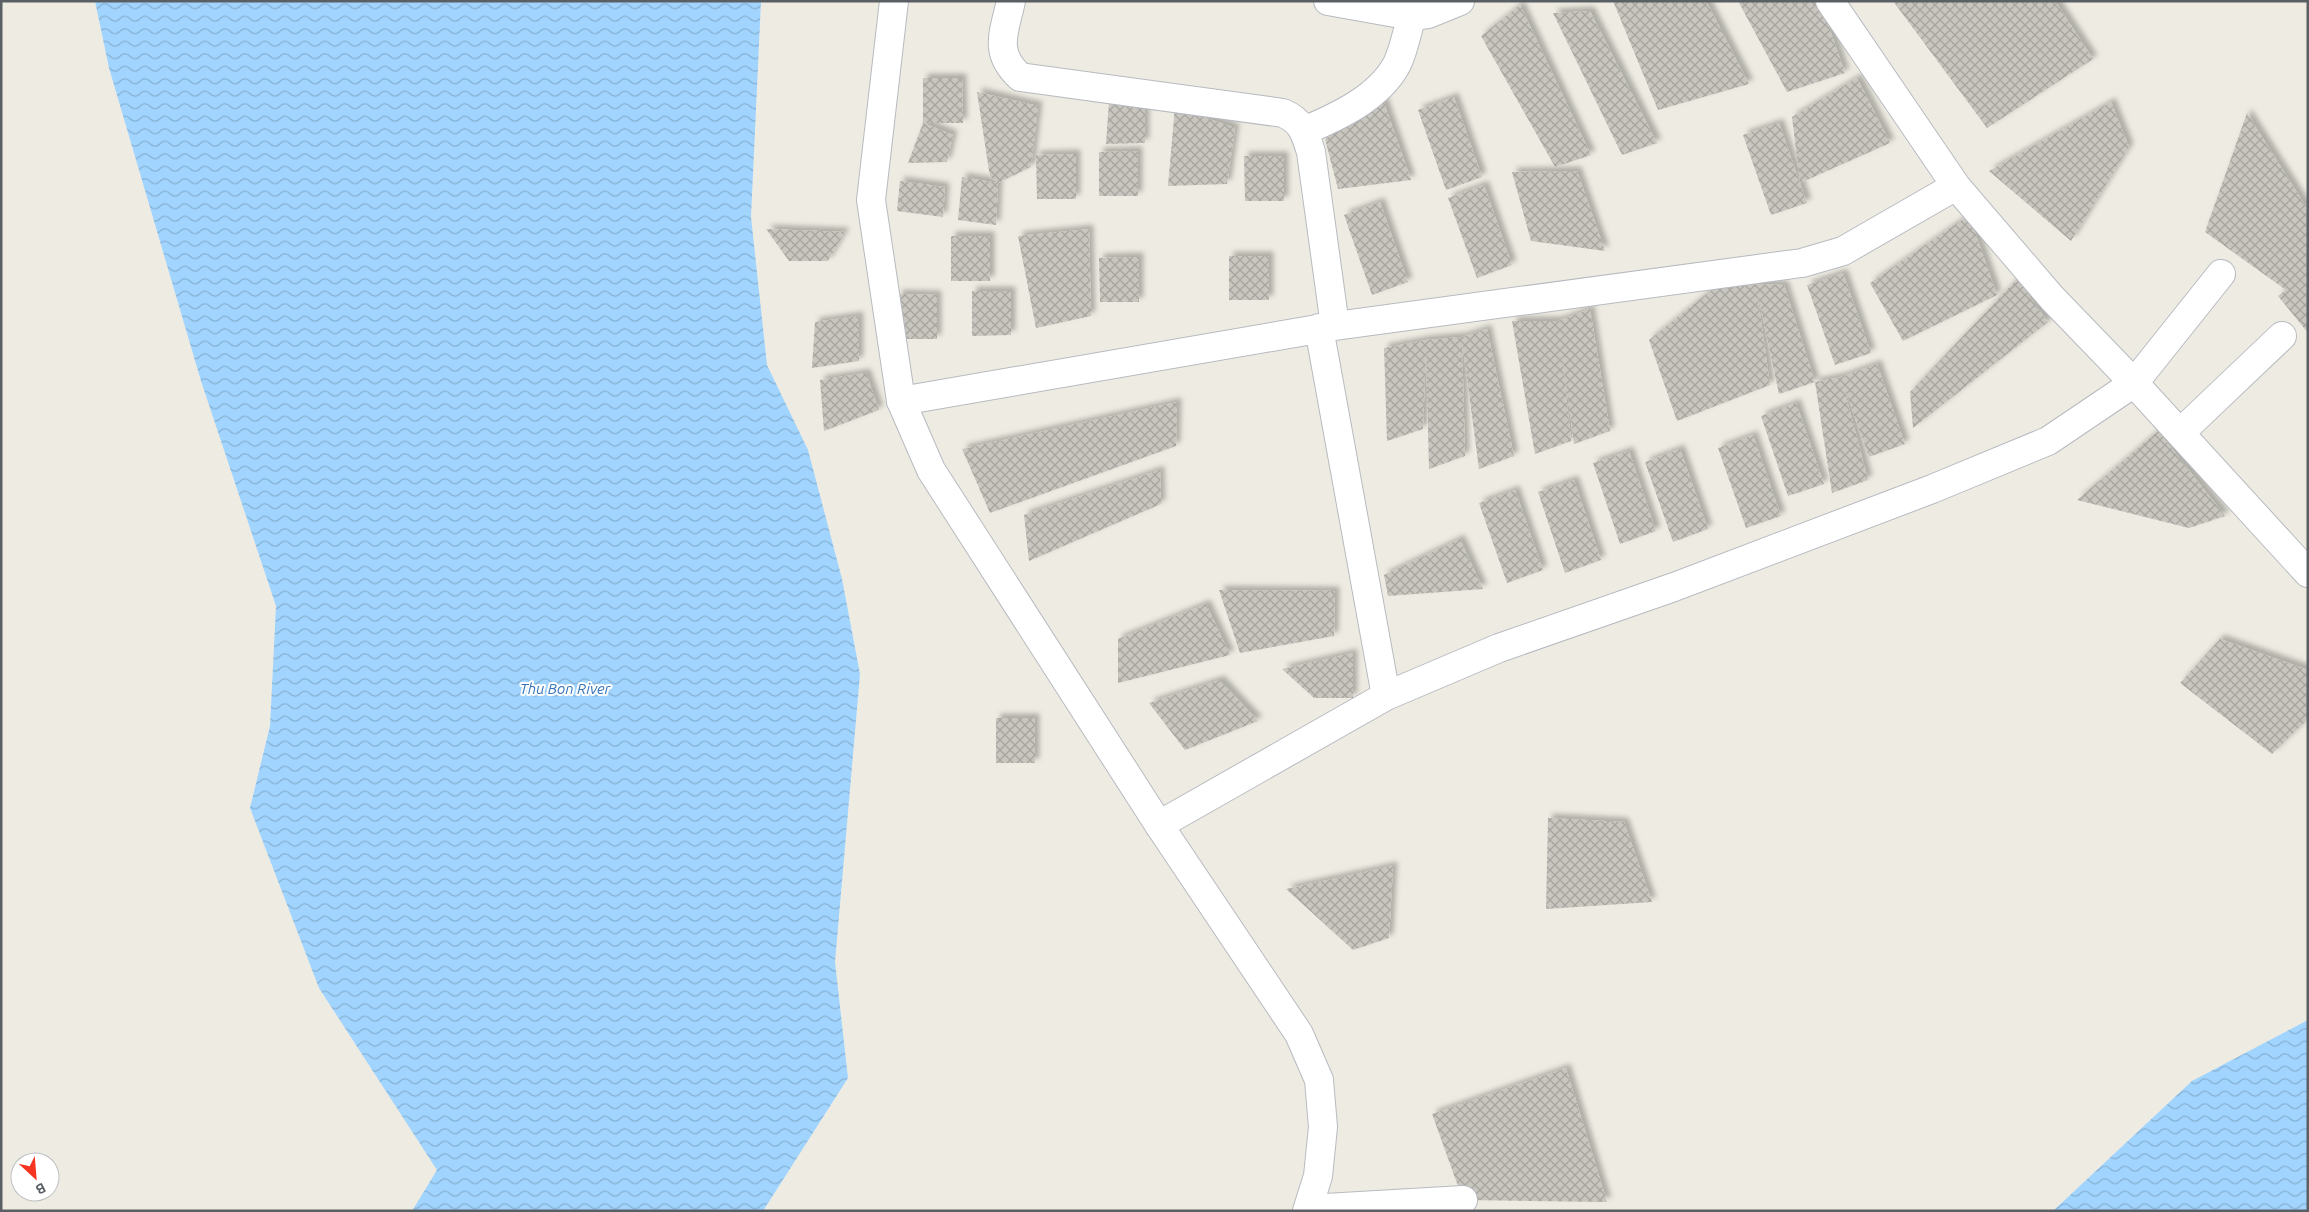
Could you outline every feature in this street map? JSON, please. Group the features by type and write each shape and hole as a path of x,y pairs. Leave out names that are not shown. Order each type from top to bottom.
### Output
{"street":[{"path":"894,1 871,200 901,400 931,470 1159,825 1299,1034 1319,1080 1323,1127 1318,1176 1307,1210 1463,1200"},
{"path":"1011,1 1001,45 1006,62 1020,77 1283,113 1294,118 1304,131 1311,152 1327,327 1386,696"},
{"path":"1328,1 1412,16 1428,14 1460,1"},
{"path":"1830,1 1956,186 2052,298 2134,383 2308,573"},
{"path":"1304,131 1331,119 1375,92 1397,64 1412,16"},
{"path":"901,400 1327,327 1802,262 1843,251 1956,186"},
{"path":"1159,825 1386,696 1498,648 1674,587 1932,489 2048,441 2134,383 2221,274"},
{"path":"2180,433 2282,336"}],"water":[{"name":"Thu Bon River","path":"95,1 761,1 751,217 767,365 808,450 842,579 860,674 835,962 848,1078 763,1211 412,1211 437,1170 319,988 250,808 270,726 276,606 201,381 109,68"},
{"path":"2308,1020 2308,1211 2053,1211 2192,1081"}],"building":[{"path":"1613,1 1706,1 1749,84 1658,110"},
{"path":"1738,1 1820,1 1845,73 1787,92"},
{"path":"1893,1 2055,1 2093,59 1987,128"},
{"path":"1520,5 1591,155 1555,167 1481,36"},
{"path":"1590,11 1657,143 1622,155 1553,13"},
{"path":"923,78 962,78 963,123 923,123"},
{"path":"1857,78 1890,143 1800,183 1792,117"},
{"path":"977,92 1038,106 1031,167 998,183 990,177"},
{"path":"1454,97 1482,177 1446,190 1418,110"},
{"path":"1145,99 1145,143 1106,144 1109,102"},
{"path":"1383,100 1411,180 1338,189 1325,139"},
{"path":"2111,102 2129,147 2071,241 1989,171"},
{"path":"1175,107 1235,128 1227,184 1168,186"},
{"path":"2247,113 2308,210 2308,333 2278,296 2286,290 2205,232"},
{"path":"923,123 953,135 947,162 908,163"},
{"path":"1779,123 1807,203 1771,215 1743,135"},
{"path":"1138,151 1138,196 1099,196 1099,152"},
{"path":"1076,154 1076,199 1037,199 1036,155"},
{"path":"1244,156 1284,156 1284,201 1245,201"},
{"path":"1577,171 1605,251 1531,241 1512,172"},
{"path":"962,177 998,183 996,225 958,220"},
{"path":"900,181 945,187 943,217 897,211"},
{"path":"1484,185 1512,265 1477,278 1448,198"},
{"path":"1380,202 1408,282 1372,295 1344,215"},
{"path":"1969,215 1997,295 1903,341 1870,283"},
{"path":"766,229 845,232 828,261 789,261"},
{"path":"1089,229 1091,316 1036,328 1018,236"},
{"path":"951,236 990,236 990,281 951,281"},
{"path":"1229,256 1269,256 1269,300 1229,300"},
{"path":"1139,257 1139,302 1100,302 1099,258"},
{"path":"1843,273 1871,353 1835,365 1807,285"},
{"path":"2017,279 2048,322 1913,428 1910,392"},
{"path":"1719,284 1784,285 1815,382 1779,394 1757,291 1770,385 1677,421 1649,340"},
{"path":"972,291 1011,291 1011,335 972,336"},
{"path":"898,294 937,295 937,339 898,339"},
{"path":"1590,309 1610,431 1574,444 1561,347 1571,441 1535,454 1512,321 1558,321"},
{"path":"859,316 859,361 812,368 815,322"},
{"path":"1487,329 1514,456 1479,469 1462,340 1465,456 1429,469 1426,347 1423,429 1387,441 1384,348 1426,340 1462,337"},
{"path":"1877,364 1905,444 1869,457 1842,381 1868,480 1832,493 1815,382 1841,377"},
{"path":"866,373 879,410 824,431 820,380"},
{"path":"1177,402 1176,446 990,513 962,449"},
{"path":"1796,403 1824,484 1788,496 1761,416"},
{"path":"2158,431 2225,516 2189,528 2077,500"},
{"path":"1753,435 1781,516 1746,528 1718,448"},
{"path":"1680,449 1708,529 1673,542 1645,462"},
{"path":"1629,451 1656,531 1620,544 1593,463"},
{"path":"1160,470 1161,504 1029,561 1024,515"},
{"path":"1574,480 1601,560 1565,573 1538,492"},
{"path":"1515,490 1543,570 1507,583 1479,503"},
{"path":"1460,539 1483,589 1388,596 1384,575"},
{"path":"1219,590 1335,591 1334,636 1240,653"},
{"path":"1206,604 1230,655 1118,683 1118,639"},
{"path":"2220,639 2308,670 2308,719 2272,754 2180,683"},
{"path":"1353,653 1353,698 1314,698 1282,669"},
{"path":"1220,680 1258,721 1185,750 1149,703"},
{"path":"996,718 1035,718 1035,763 996,763"},
{"path":"1548,818 1624,822 1652,902 1546,909"},
{"path":"1393,866 1389,938 1353,950 1286,889"},
{"path":"1566,1068 1607,1202 1463,1200 1432,1114"}]}
